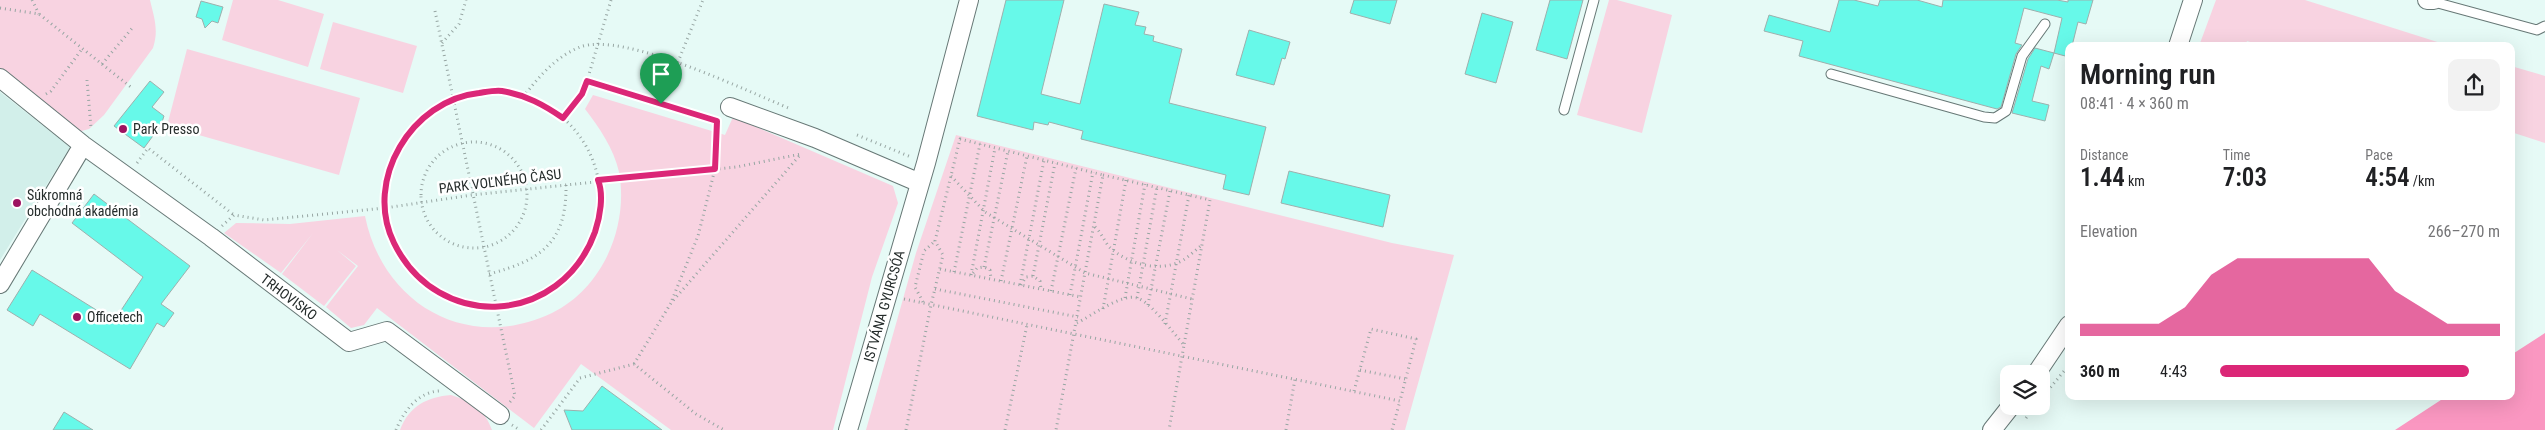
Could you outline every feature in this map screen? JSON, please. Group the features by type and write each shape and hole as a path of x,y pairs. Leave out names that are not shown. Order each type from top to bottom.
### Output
{"street":[{"name":"ISTVÁNA GYURCSÓA","path":"848,430 920,182 969,0"},
{"path":"2179,42 2194,0"},
{"name":"TRHOVISKO","path":"0,78 83,145 211,237 349,342 387,331 500,415"},
{"path":"730,107 815,138 920,182"},
{"path":"0,284 83,145"},
{"path":"2042,365 2065,331"},
{"path":"1992,430 2004,415"}],"lane":[{"path":"1564,110 1594,0"},
{"path":"2432,1 2537,30 2545,26"},
{"path":"1831,74 1984,117 1995,118 2006,111 2022,56 2045,24"}],"path":[{"path":"32,0 39,14 132,88"},
{"path":"442,43 459,24 466,0"},
{"path":"563,118 582,94 611,0"},
{"path":"661,104 703,0"},
{"path":"0,8 39,14"},
{"path":"435,11 515,396 500,415"},
{"path":"102,64 134,26"},
{"path":"523,96 545,71 564,55 581,47 598,44"},
{"path":"27,99 51,91 82,48"},
{"path":"87,80 91,128 96,131"},
{"path":"587,81 717,121"},
{"path":"500,91 536,100 563,118 589,150 598,180 599,220 588,252 566,279 538,298 504,307 496,307 470,305 438,293 412,271 393,242 385,208 388,171 404,138 430,111 453,100 463,95 500,91"},
{"path":"541,430 580,378 634,364 671,302 698,236 715,169 717,121 730,107"},
{"path":"924,303 915,287 924,251 935,241 960,139 1210,200 1169,430"},
{"path":"485,143 500,149 513,160 523,174 526,189 526,209 518,226 506,239 483,247 471,248 454,244 439,234 427,220 422,202 422,186 428,170 438,157 452,147 462,144 485,143"},
{"path":"954,272 980,144"},
{"path":"127,177 148,148 234,215 211,237"},
{"path":"971,275 995,148"},
{"path":"984,267 1008,151"},
{"name":"PARK VOĽNÉHO ČASU","path":"234,215 264,220 385,208 472,195 598,180 715,169 801,154 671,302"},
{"path":"1002,281 1026,156"},
{"path":"1020,285 1044,160"},
{"path":"1033,276 1055,163"},
{"path":"1051,292 1076,168"},
{"path":"1070,295 1093,172"},
{"path":"1056,430 1103,175"},
{"path":"951,176 969,196 994,218 1086,273 1192,299"},
{"path":"1103,309 1107,278 1114,251 1126,180"},
{"path":"489,274 520,266 537,255 551,241 562,224 566,203 566,184"},
{"path":"1125,298 1126,283 1145,184"},
{"path":"1137,298 1157,187"},
{"path":"1148,305 1170,191"},
{"path":"1165,324 1189,195"},
{"path":"1094,227 1114,251 1131,261 1143,265 1177,264 1202,245"},
{"path":"906,430 943,255 935,241"},
{"path":"971,275 976,268 984,267 990,270 991,280"},
{"path":"940,269 1081,298"},
{"path":"1020,285 1026,277 1033,276 1040,281 1041,289"},
{"path":"935,289 1078,317"},
{"path":"896,297 1074,335 1400,400"},
{"path":"1076,324 1125,298 1137,298 1148,305 1184,345"},
{"path":"1005,430 1027,325"},
{"path":"1354,391 1371,329 1416,339 1392,430"},
{"path":"634,364 696,414 724,430"},
{"path":"2050,388 2065,369"},
{"path":"1360,370 1405,379"},
{"path":"1286,430 1295,379"},
{"path":"396,430 402,415 419,398 429,392 468,391"}],"shaded area":[{"path":"0,0 150,0 156,29 153,48 104,115 89,129 78,132 0,70"},
{"path":"233,0 278,0 324,14 308,67 222,40"},
{"path":"1609,0 1617,0 1672,15 1642,133 1577,115"},
{"path":"2216,0 2305,0 2437,42 2247,41 2200,42"},
{"path":"333,22 417,46 403,93 320,69"},
{"path":"187,49 360,98 339,175 167,126"},
{"path":"2515,67 2545,76 2545,143 2515,133"},
{"name":"Súkromná obchodná akadémia","path":"0,92 70,147 0,260"},
{"path":"593,95 725,135 733,117 893,186 898,203 872,277 833,430 671,430 581,364 534,428 377,308 364,325 351,328 326,307 358,266 337,250 356,266 324,306 282,274 313,233 281,273 224,233 236,223 290,224 365,216 375,247 390,274 410,296 434,313 461,323 490,327 521,324 552,313 570,302 598,272 616,234 620,213 621,193 617,163 596,123 585,109"},
{"path":"956,135 1392,243 1454,255 1405,430 866,430 916,253"},
{"path":"2545,333 2545,430 2395,430 2441,400 2515,400 2515,352"},
{"path":"451,395 465,400 476,407 485,417 492,430 400,430 408,415 420,404 434,398"}],"building":[{"path":"1006,0 1064,0 1041,94 1080,104 1104,4 1139,12 1135,25 1146,27 1144,34 1154,36 1153,41 1182,49 1169,103 1266,127 1249,195 1223,189 1226,175 1081,139 1083,131 1049,122 1048,125 1034,122 1033,130 977,116"},
{"path":"1354,0 1397,0 1390,24 1350,13"},
{"path":"1550,0 1583,0 1567,59 1536,50"},
{"path":"1839,0 1854,0 1878,6 1880,0 1917,0 1942,7 1943,0 2057,0 2068,2 2068,0 2093,0 2086,24 2078,22 2073,42 2065,42 2065,56 2054,53 2062,18 2024,8 2015,43 2022,45 2016,54 2001,107 1997,109 1799,56 1803,41 1764,31 1769,15 1830,32"},
{"path":"201,1 223,7 218,23 212,21 205,28 202,19 196,17"},
{"path":"1482,13 1513,22 1496,83 1465,74"},
{"path":"1249,30 1290,42 1285,59 1282,58 1274,85 1236,75"},
{"path":"2035,48 2054,53 2049,69 2041,66 2032,101 2049,105 2045,121 2012,113 2028,59"},
{"path":"150,81 164,92 152,107 164,116 161,125 144,148 114,126"},
{"path":"1289,171 1390,195 1383,227 1281,203"},
{"path":"94,194 190,266 161,304 174,313 164,327 157,323 130,369 40,314 33,326 7,310 32,270 114,321 143,277 72,223"},
{"path":"602,386 662,430 572,430 564,410 583,411"},
{"path":"64,412 93,430 53,430"}],"place":[{"name":"Park Presso","path":"123,129"},
{"name":"Súkromná obchodná akadémia","path":"17,203"},
{"name":"Officetech","path":"77,317"}],"route":[{"path":"587,81 661,104 717,121 715,169 598,180 600,186 599,220 588,252 566,279 538,298 504,307 470,305 438,293 412,271 393,242 385,208 388,171 404,138 430,111 463,95 500,91 536,100 563,118 582,94 587,81"}]}
